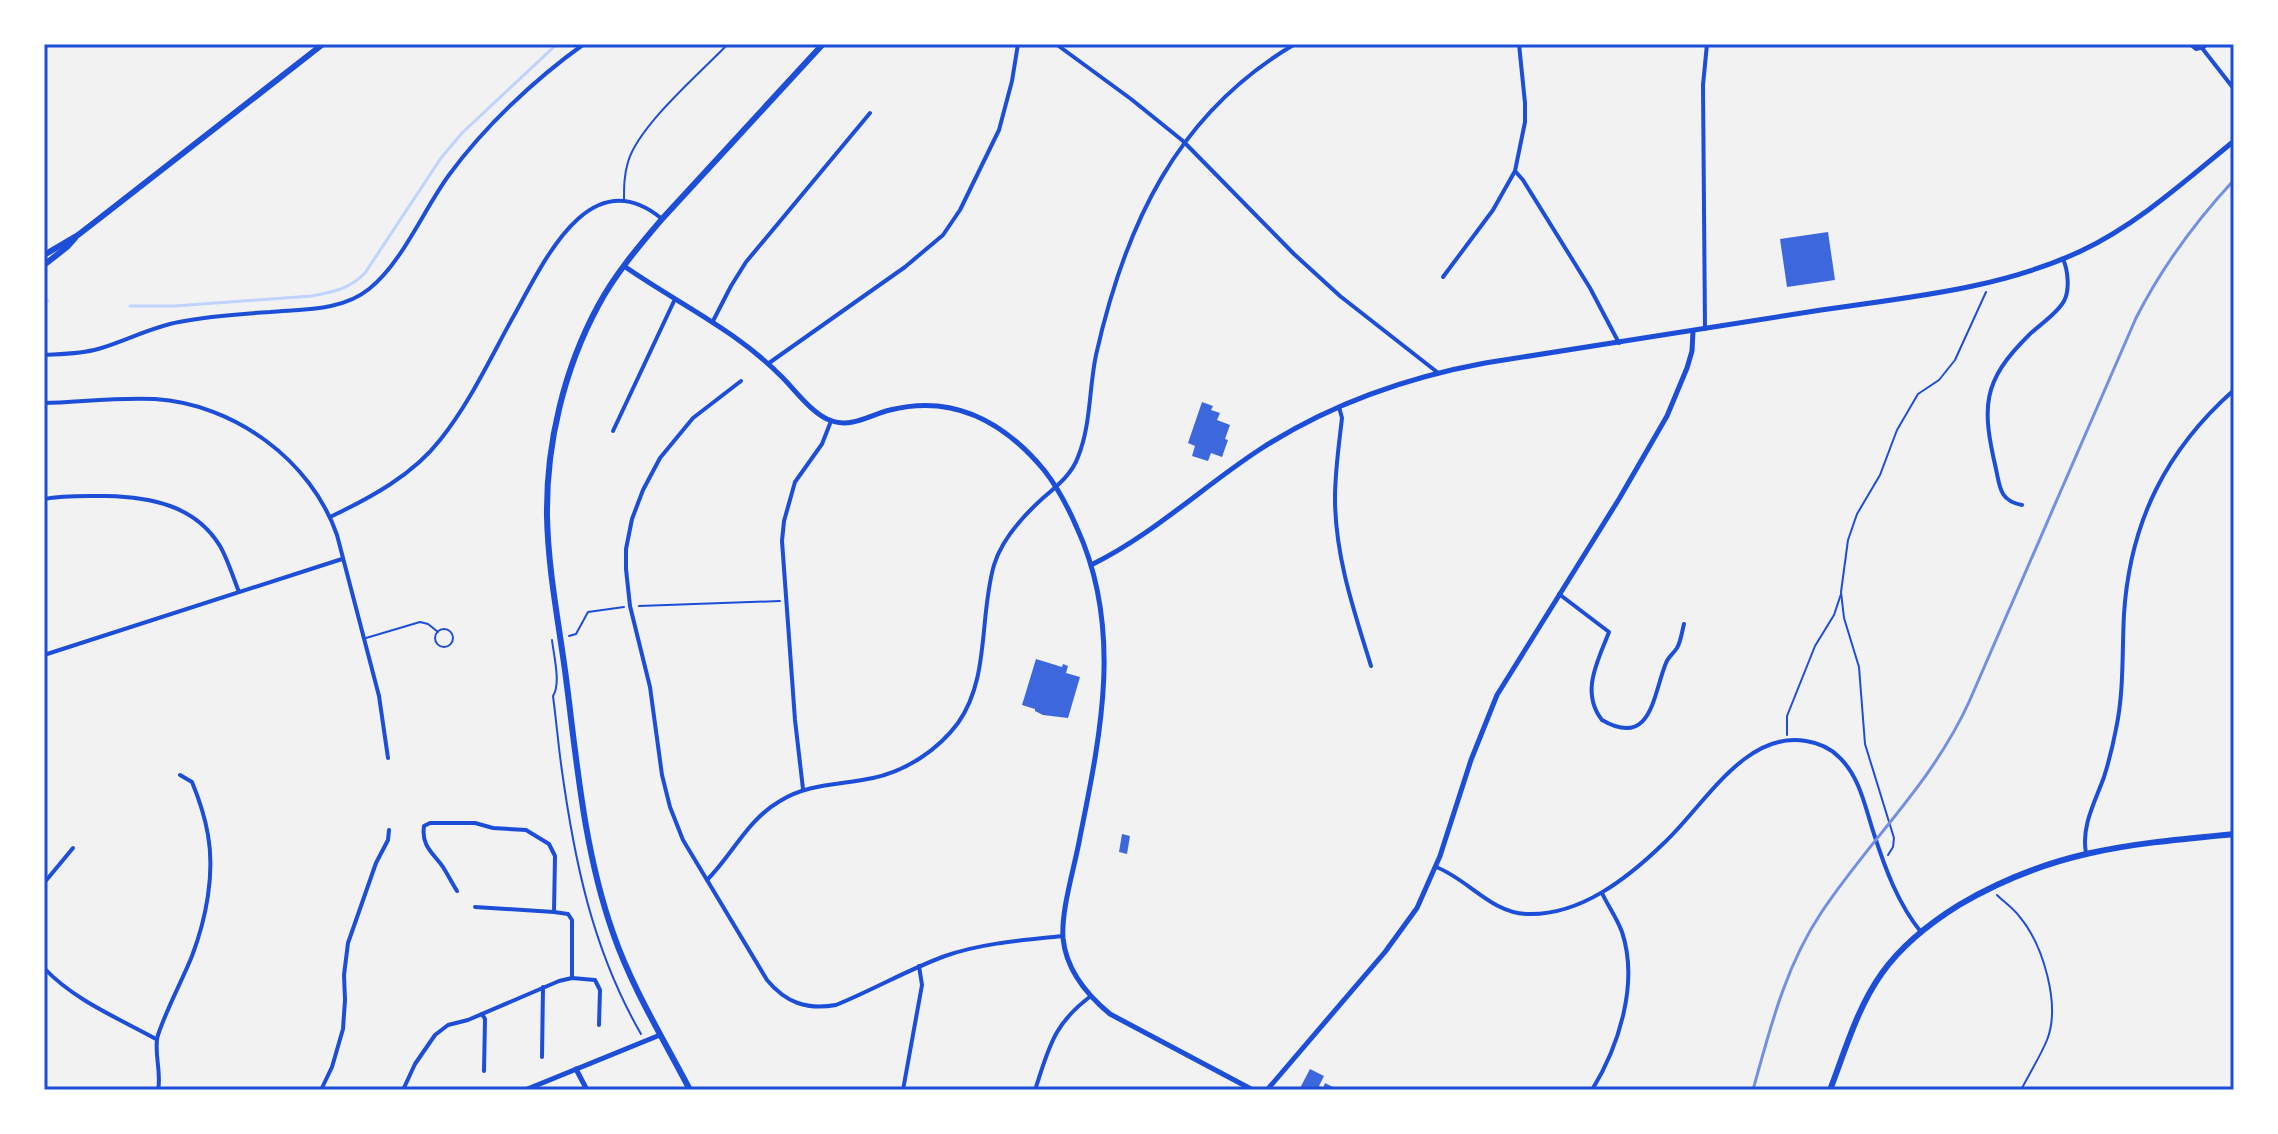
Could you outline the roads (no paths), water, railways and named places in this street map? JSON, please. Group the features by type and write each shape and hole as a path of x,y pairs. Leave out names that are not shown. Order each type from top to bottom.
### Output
{"main road":[{"path":"44,255 78,235 323,44"},
{"path":"690,1090 613,935 594,865 582,797 548,536 551,455 563,393 588,327 624,266 662,219 823,44"},
{"path":"44,265 78,235"},
{"path":"1830,1090 1871,990 1896,955 1945,914 1991,887 2037,867 2086,853 2234,834"}],"street":[{"path":"44,355 97,349 178,322 313,308 340,304 357,297 374,285 387,270 447,177 470,148 526,93 584,44"},
{"path":"769,363 905,267 943,235 960,210 999,130 1018,44"},
{"path":"1056,44 1183,141 1294,254 1340,296 1437,372"},
{"path":"707,880 719,869 752,822 782,800 803,789 874,778 906,767 940,744 951,732 967,706 977,679 987,596 1000,549 1022,518 1056,487 1078,457 1113,287 1149,202 1183,141 1204,116 1261,66 1295,44"},
{"path":"1443,277 1493,210 1515,171 1525,122 1519,44"},
{"path":"1705,329 1703,85 1707,44"},
{"path":"2190,44 2196,49 2204,46 2234,89"},
{"path":"713,321 746,262 870,113"},
{"path":"1093,564 1257,451 1313,419 1374,392 1437,372 1957,289 2014,275 2092,246 2176,188 2234,141"},
{"path":"1515,171 1573,261 1619,343"},
{"path":"330,517 391,483 425,458 457,417 550,251 567,228 588,211 611,201 624,200 644,206 662,219"},
{"path":"2022,505 2009,501 2001,493 1989,436 1988,400 1994,379 2004,361 2065,300 2067,284 2063,259"},
{"path":"624,266 713,321 769,363 818,413 831,421 849,422 912,405 931,404 958,410 986,419 1005,432 1056,487 1093,564 1103,613 1104,672 1095,761 1066,907 1063,936 1067,956 1091,996 1110,1014 1253,1090"},
{"path":"613,431 675,299"},
{"path":"1267,1090 1401,931 1423,896 1492,707 1667,416 1690,359 1693,331"},
{"path":"741,381 693,418 660,458 632,519 626,549 630,606 650,687 666,795 678,829 707,880 767,980 788,1000 812,1007 836,1005 919,966 973,949 1063,936"},
{"path":"2086,853 2085,831 2104,776 2118,718 2124,610 2135,547 2148,508 2167,467 2199,423 2234,390"},
{"path":"44,403 155,399 183,403 215,412 238,423 281,453 306,481 330,517 379,696 388,758"},
{"path":"1339,407 1342,418 1335,499 1340,553 1348,592 1371,666"},
{"path":"803,789 782,541 788,502 795,482 822,444 831,421"},
{"path":"44,499 59,496 137,497 186,513 220,547 239,592"},
{"path":"44,655 342,559"},
{"path":"1559,594 1609,632 1591,682 1592,701 1602,720 1621,727 1635,726 1652,709 1666,662 1677,648 1684,624"},
{"path":"1436,867 1456,876 1499,906 1524,914 1564,909 1602,893 1666,842 1739,764 1766,745 1802,740 1835,753 1847,766 1860,792 1882,858 1909,916 1921,932"},
{"path":"158,1090 156,1039 193,954 208,895 208,832 192,782 180,775"},
{"path":"457,891 426,848 424,826 430,823 475,823 493,828 526,830 553,849 554,912"},
{"path":"321,1090 332,1067 343,1029 348,943 376,863 388,840 389,830"},
{"path":"44,883 73,848"},
{"path":"1592,1090 1617,1036 1629,969 1622,933 1602,893"},
{"path":"475,907 568,914 572,920 572,978"},
{"path":"903,1090 922,985 919,966"},
{"path":"44,968 58,983 156,1039"},
{"path":"403,1090 415,1064 435,1035 448,1025 482,1014 543,987 572,978 595,980 599,986 599,1025"},
{"path":"542,1057 543,987"},
{"path":"1035,1090 1052,1039 1079,1004 1091,996"},
{"path":"482,1014 485,1019 484,1071"},
{"path":"525,1090 660,1035"},
{"path":"576,1069 587,1090"}],"lane":[{"path":"624,200 628,160 640,137 728,44"},
{"path":"365,638 420,622 438,632"},
{"path":"446,629 451,632 451,644 444,647 437,643 438,632 446,629"}],"waterway":[{"path":"130,306 175,306 312,296 353,283 365,273 441,158 462,133 557,44"}],"railway":[{"path":"1753,1090 1780,999 1808,934 1840,886 1937,760 1954,732 2136,318 2180,246 2234,180"}]}
